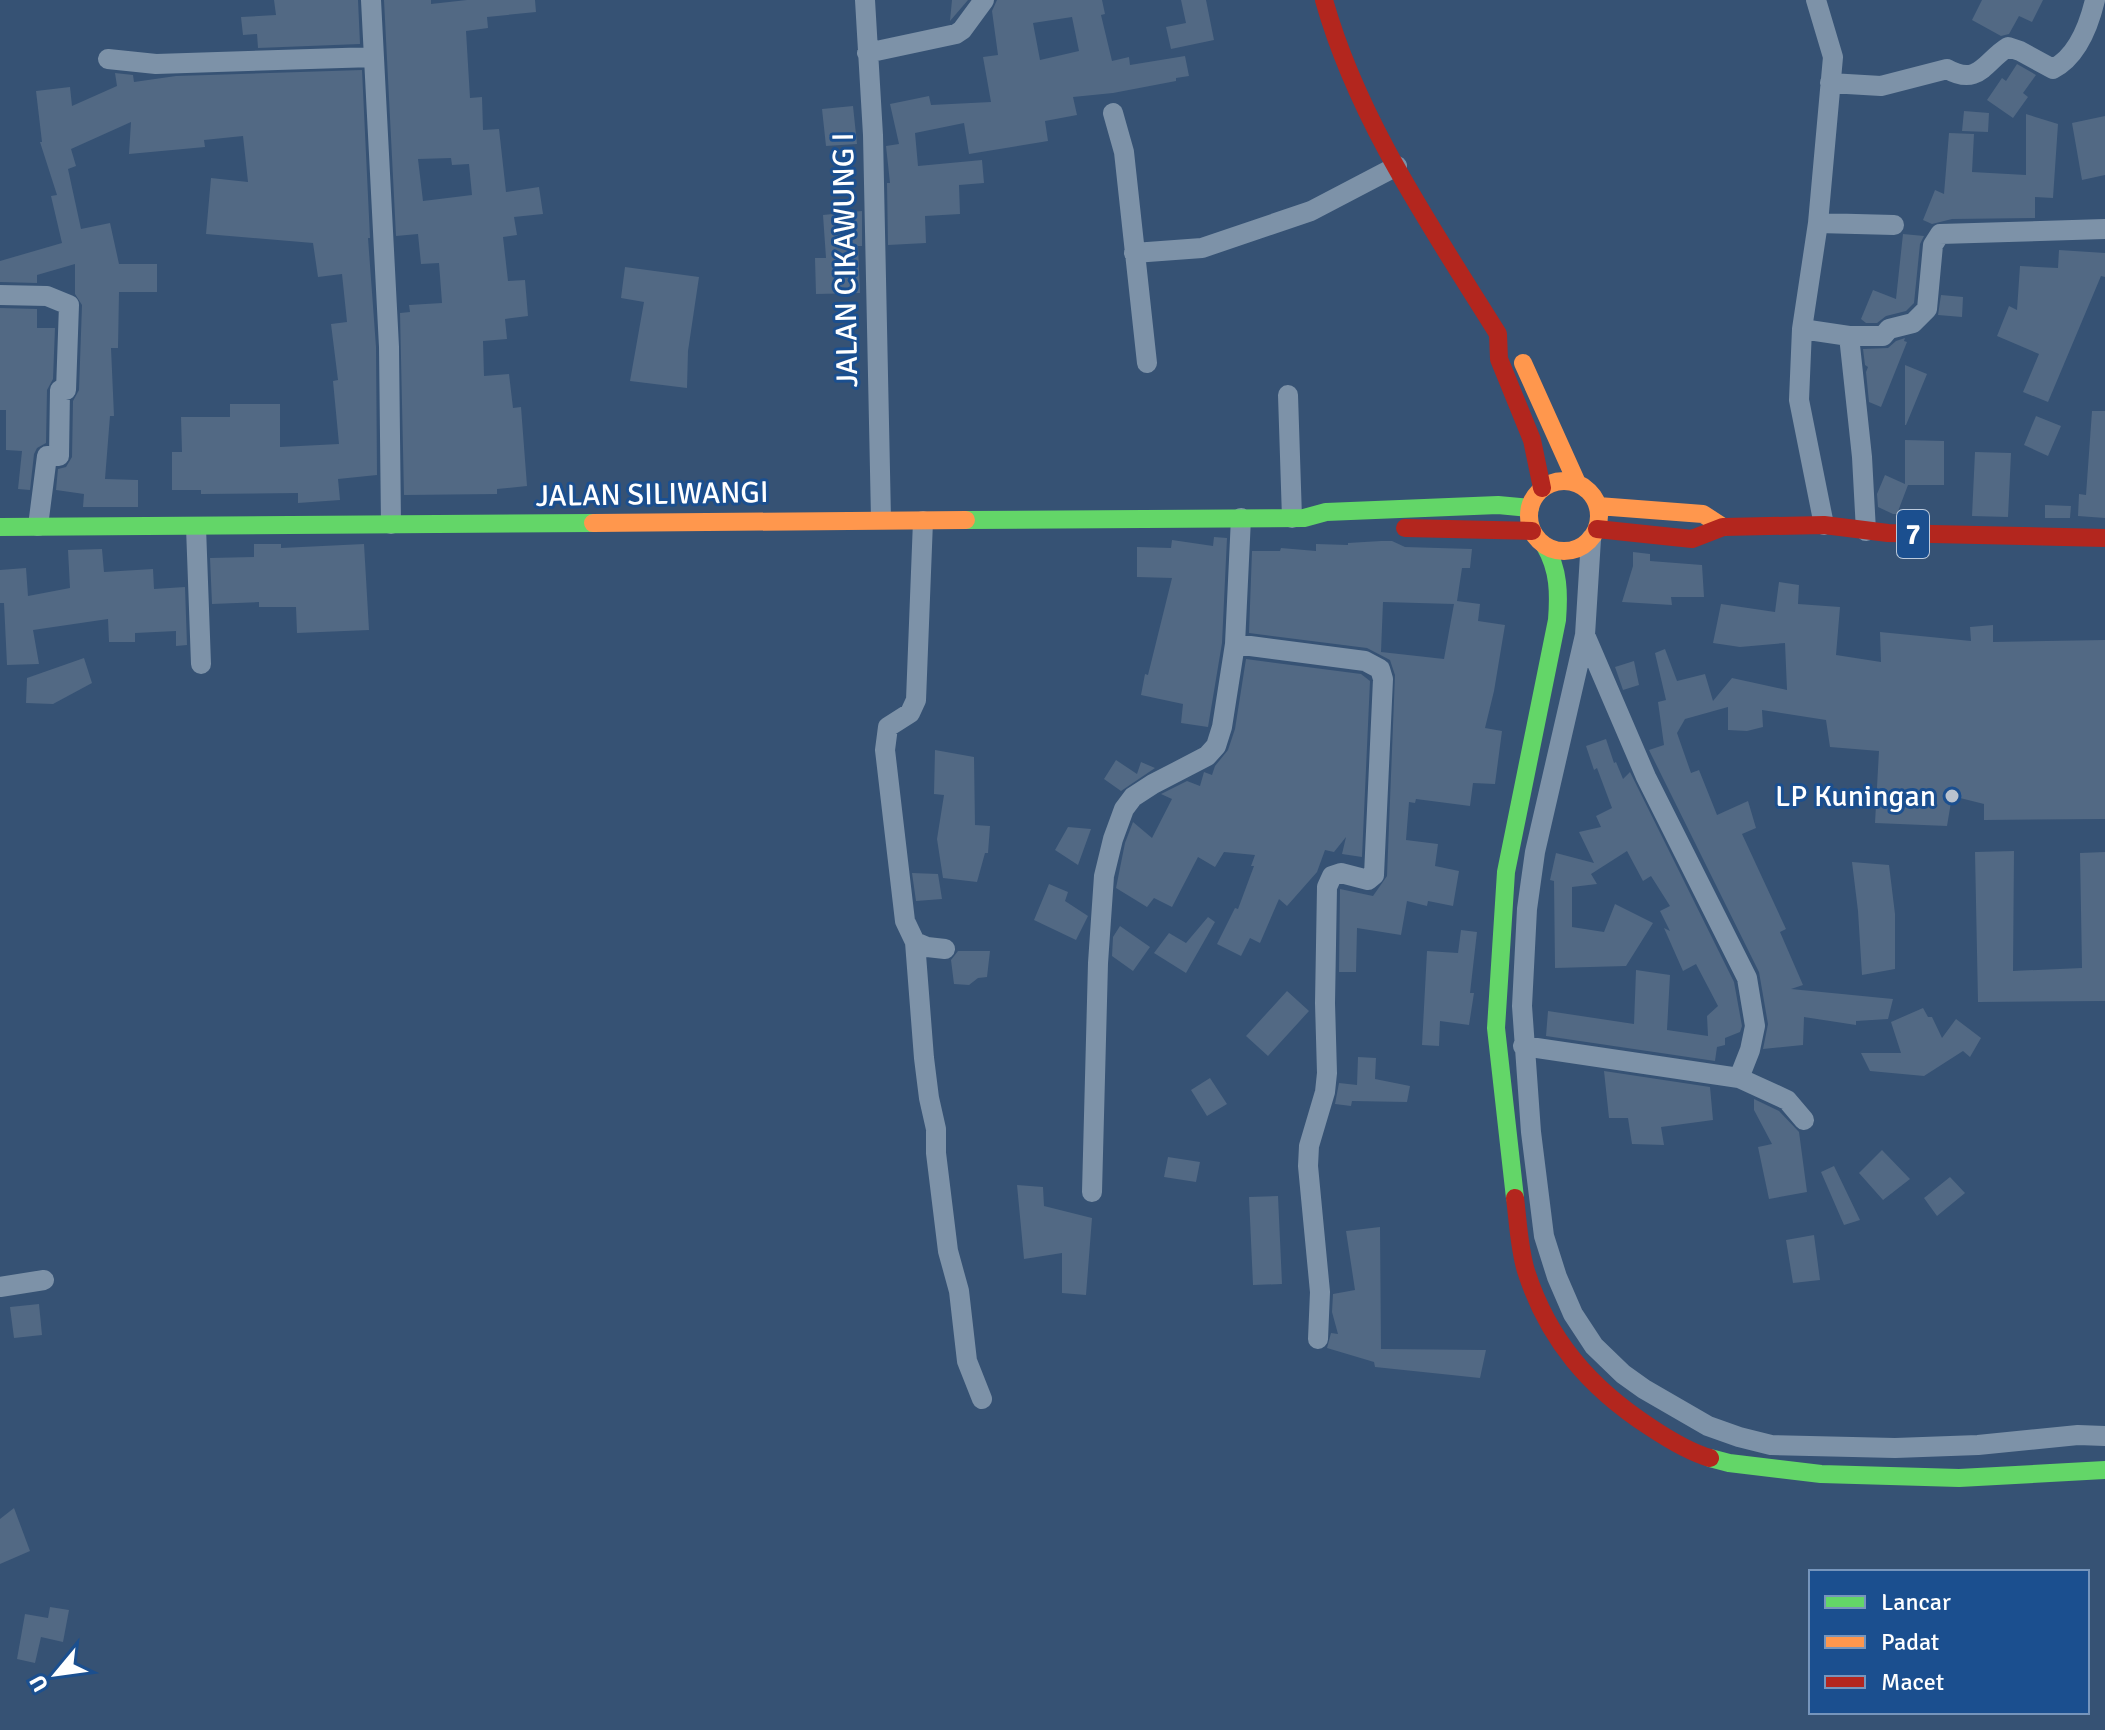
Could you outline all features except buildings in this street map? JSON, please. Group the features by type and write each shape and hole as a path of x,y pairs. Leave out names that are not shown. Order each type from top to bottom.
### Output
{"main road":[{"path":"1324,0 1356,91 1397,166 1498,334 1518,352 1577,483"},
{"path":"1498,334 1499,359 1532,440 1542,488"},
{"path":"1545,546 1569,550 1594,534 1598,506 1590,492 1577,483 1559,481 1542,488 1530,508 1532,531 1554,557 1559,608 1506,872 1496,1028 1506,1135 1525,1268 1540,1308 1557,1340 1590,1380 1622,1409 1670,1440 1704,1456 1743,1466 1779,1471 1959,1478 2105,1470"},
{"name":"JALAN SILIWANGI","path":"0,527 1298,518 1326,512 1498,505 1530,508"},
{"name":"7","path":"1598,506 1703,514 1723,527"},
{"name":"JALAN SILIWANGI","path":"1298,518 1327,527 1532,531"},
{"name":"7","path":"1594,534 1692,539 1723,527 1824,525 1866,531 2105,538"}],"street":[{"path":"371,0 389,347 391,524"},
{"name":"JALAN CIKAWUNG I","path":"865,0 873,135 881,519"},
{"path":"867,53 956,34 984,0"},
{"path":"1816,0 1833,57 1818,223 1802,329 1799,400 1824,525"},
{"path":"1830,83 1881,86 1947,69 1969,76 1981,72 2008,47 2053,69 2070,55 2083,36 2095,0"},
{"path":"108,59 156,64 374,57"},
{"path":"1113,113 1124,152 1147,363"},
{"path":"1134,253 1202,248 1284,221 1311,211 1397,166"},
{"path":"1818,223 1894,225"},
{"path":"1802,329 1849,336 1883,336 1889,329 1913,323 1927,309 1933,245 1940,234 2105,229"},
{"path":"0,295 47,296 69,305 66,390 60,390 59,456 47,456 38,526"},
{"path":"1849,336 1862,457 1866,531"},
{"path":"1288,395 1298,518"},
{"path":"1092,1192 1104,876 1124,809 1133,797 1207,756 1216,746 1222,727 1235,644 1241,518"},
{"path":"923,521 916,700 910,713 888,727 885,735 888,787 905,921 915,942 924,1058 936,1129 948,1251 959,1291 967,1361 982,1399"},
{"path":"196,527 201,664"},
{"path":"1594,534 1585,635 1535,852 1527,909 1522,1006 1523,1046 1544,1236 1573,1314 1594,1346 1633,1382 1708,1426 1771,1445 1895,1448 1978,1445 2078,1435 2105,1436"},
{"path":"1585,635 1646,777 1747,978 1755,1026 1739,1078"},
{"path":"1235,644 1365,661 1380,669 1383,679 1374,875 1368,880 1341,873 1332,876 1327,887 1327,1073 1323,1104 1309,1146 1308,1166 1320,1292 1318,1339"},
{"path":"915,942 945,949"},
{"path":"1498,980 1524,985"},
{"path":"1523,1046 1739,1078 1787,1100 1804,1120"},
{"path":"0,1287 44,1280"}],"traffic: fast":[{"path":"966,520 1304,518 1326,512 1498,505 1530,508"},
{"path":"0,527 593,523"},
{"path":"1515,1198 1496,1028 1506,872 1557,620 1557,582 1545,546"},
{"path":"1710,1458 1821,1474 1959,1478 2105,1470"}],"traffic: slow":[{"path":"1523,363 1577,483"},
{"path":"1564,481 1589,491 1599,516 1589,541 1564,551 1539,541 1529,516 1539,491 1564,481"},
{"path":"1598,506 1703,514 1723,527"},
{"path":"593,523 966,520"}],"traffic: jam":[{"path":"1324,0 1356,88 1377,131 1423,214 1498,334 1499,359 1532,440 1542,488"},
{"path":"1597,529 1692,539 1723,527 1824,525 1888,533 2105,538"},
{"path":"1405,528 1532,531"},
{"path":"1515,1198 1526,1271 1535,1296 1559,1340 1590,1379 1628,1412 1679,1445 1710,1458"}],"place":[{"name":"LP Kuningan","path":"1952,796"}]}
